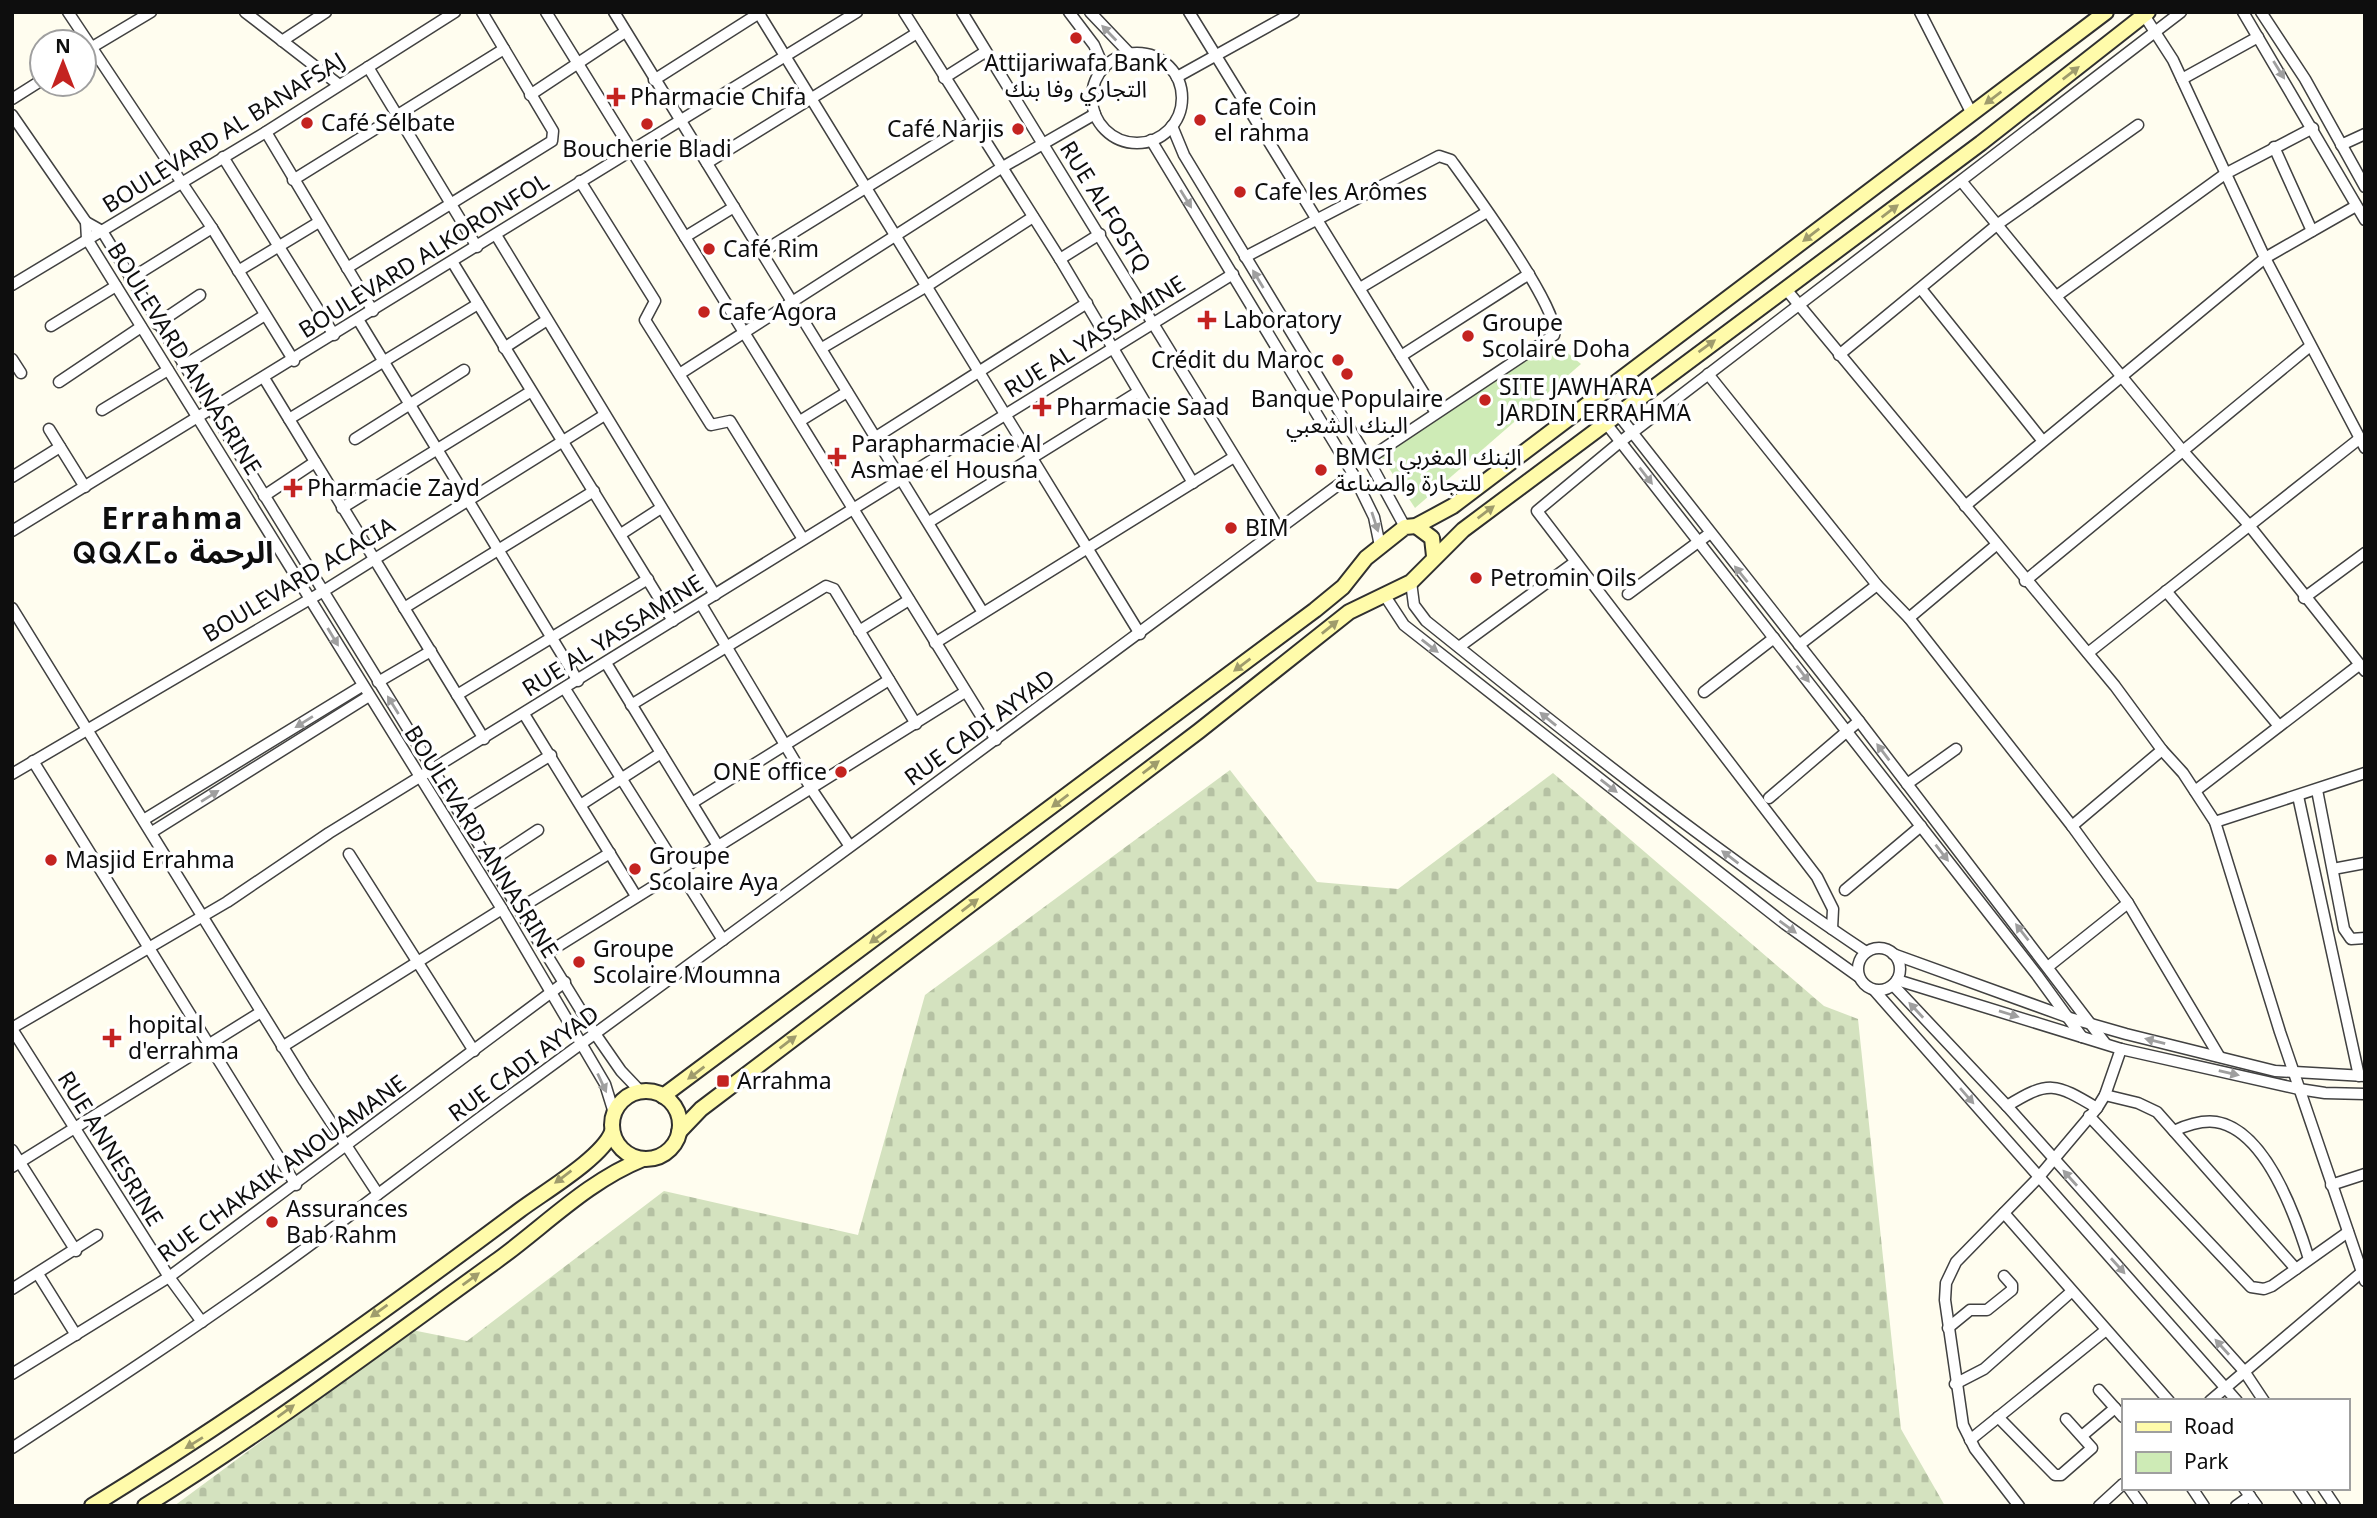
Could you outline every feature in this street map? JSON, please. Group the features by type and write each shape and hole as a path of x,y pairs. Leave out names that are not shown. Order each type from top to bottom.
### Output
{"main road":[{"path":"663,1096 1291,628 1334,595 1360,563 1380,547 1410,527 1453,506 2106,12"},
{"path":"145,1506 210,1465 469,1280 599,1181 643,1159 654,1158 668,1151 679,1132 701,1109 1366,601 1384,596 1411,582 1462,530 1981,143 2146,14"},
{"path":"1410,527 1432,538 1434,556"},
{"path":"1352,576 1352,592 1366,601"},
{"path":"92,1506 203,1438 598,1151 612,1132 614,1113 625,1099 641,1092 663,1096 676,1111 679,1132"},
{"path":"612,1132 624,1151 643,1159"}],"street":[{"path":"68,12 76,28"},
{"path":"98,44 151,12"},
{"path":"245,12 338,84"},
{"path":"282,41 326,12"},
{"path":"347,268 551,141 553,131 482,12"},
{"path":"546,12 996,740"},
{"path":"614,12 982,611"},
{"name":"BOULEVARD ALKORONFOL","path":"12,531 210,408 294,361 580,181 857,12"},
{"path":"904,12 1060,259 1193,482"},
{"name":"RUE ALFOSTQ","path":"962,12 1279,529"},
{"path":"1069,12 1089,38 1104,68"},
{"path":"1090,12 1130,54"},
{"path":"1189,12 1436,413"},
{"path":"1177,77 1294,12"},
{"path":"1920,12 1972,114"},
{"path":"1832,929 1832,909 1817,877 1536,511 1620,442 2181,12"},
{"path":"2243,12 2365,220"},
{"path":"2261,12 2305,79 2365,187"},
{"name":"BOULEVARD AL BANAFSAJ","path":"12,285 180,181 266,132 452,13"},
{"path":"654,80 759,13 1140,634"},
{"path":"2088,653 2248,524 2362,444 2309,346 2182,79 2146,14"},
{"path":"530,95 625,32"},
{"path":"707,163 813,100 917,33"},
{"path":"2182,79 2258,37"},
{"path":"293,180 505,49"},
{"path":"944,78 985,52"},
{"path":"1130,54 1157,58 1177,77 1182,103 1172,126 1151,140 1133,142 1119,139 1102,126 1095,114 1093,90 1104,68 1130,54"},
{"path":"98,66 212,228 294,361"},
{"path":"368,67 477,247"},
{"path":"12,99 28,89"},
{"path":"681,373 1001,168 1095,114"},
{"path":"12,115 86,222"},
{"path":"762,252 972,122"},
{"path":"1839,355 1922,290 1998,224 2138,125"},
{"path":"1172,126 1184,155 1410,527"},
{"path":"2059,295 2225,174 2313,128"},
{"path":"266,132 373,311"},
{"path":"2341,145 2365,134"},
{"path":"1151,140 1353,474 1374,517 1380,547"},
{"path":"2274,147 2312,231"},
{"path":"1245,257 1439,156 1451,160 1529,274 1555,324 1554,335 1368,459"},
{"path":"223,157 334,335"},
{"path":"580,181 654,301 645,320 681,373 710,425 730,421 803,539"},
{"path":"1962,182 2059,295 2182,450 2248,524 2362,668 2279,726 2196,791"},
{"path":"1965,506 2121,374 2265,258 2356,206"},
{"path":"685,237 734,207"},
{"path":"1360,288 1487,212"},
{"path":"821,348 927,286 1033,217"},
{"name":"BOULEVARD ANNASRINE","path":"86,222 102,231 596,1035 621,1071 641,1092"},
{"name":"BOULEVARD ANNASRINE","path":"86,222 87,239 502,909 605,1084 614,1113"},
{"path":"238,271 319,222"},
{"path":"130,279 212,228"},
{"path":"1060,259 1100,234"},
{"path":"496,235 715,595"},
{"path":"453,263 673,621"},
{"name":"RUE AL YASSAMINE","path":"12,1029 203,916 853,507 1233,274"},
{"path":"1401,356 1529,274"},
{"path":"51,326 116,286"},
{"path":"1785,288 2025,581 2088,653 2196,791 2215,822 2293,1072 2363,1276 2212,1399"},
{"path":"1922,290 2042,440"},
{"path":"157,324 200,295"},
{"path":"876,437 1087,303"},
{"path":"289,419 478,304"},
{"path":"183,366 265,315"},
{"path":"504,348 547,320"},
{"path":"359,321 578,681"},
{"path":"59,382 141,327"},
{"path":"2025,581 2309,346"},
{"path":"12,359 21,373"},
{"path":"102,410 168,370"},
{"path":"355,439 464,370"},
{"path":"1708,374 1877,585 1909,618 2072,826 2128,903 2219,1056"},
{"path":"264,378 484,739"},
{"path":"342,508 530,392"},
{"path":"800,421 847,392"},
{"path":"929,522 1033,460 1138,392"},
{"name":"BOULEVARD ACACIA","path":"12,774 322,592 604,416"},
{"path":"1611,417 1632,433 2049,966 2105,1043"},
{"path":"1611,417 1620,442 1921,826 2082,1037"},
{"path":"49,429 85,487"},
{"path":"12,477 60,447"},
{"path":"935,643 982,611 1234,457"},
{"path":"264,496 315,462"},
{"name":"RUE CADI AYYAD","path":"14,1443 202,1322 596,1035 1353,474"},
{"path":"404,608 594,491"},
{"path":"621,534 661,509"},
{"path":"1628,594 1709,534"},
{"path":"1909,618 1996,545"},
{"path":"2304,598 2365,554"},
{"path":"1459,647 1575,562"},
{"path":"457,695 648,579"},
{"path":"1411,582 1412,597 1419,613 1459,647 1753,875 1866,952"},
{"path":"1799,645 1877,585"},
{"path":"631,705 826,586 834,589 916,724"},
{"path":"2166,591 2279,726"},
{"path":"1384,596 1404,625 1784,925 1874,990 2236,1399"},
{"path":"859,631 909,600"},
{"path":"701,604 812,790 849,845"},
{"path":"12,608 86,730 145,819 282,1047 378,1194"},
{"path":"1704,692 1774,638"},
{"path":"378,682 431,651"},
{"path":"606,663 718,846"},
{"path":"692,803 890,680"},
{"path":"145,819 362,686"},
{"path":"565,689 677,871 723,940"},
{"path":"547,953 965,692"},
{"path":"152,832 369,696"},
{"path":"524,714 582,804 636,896"},
{"path":"1769,798 1859,721"},
{"path":"1907,784 1956,749"},
{"path":"2072,826 2162,750"},
{"path":"582,804 661,753"},
{"path":"460,811 551,755"},
{"path":"33,761 296,1185"},
{"path":"2215,822 2365,773"},
{"path":"2316,790 2347,936 2356,940 2365,938"},
{"path":"1859,977 1858,964 1866,952 1880,948 2094,1025 2252,1066 2293,1072 2362,1076 2298,796"},
{"path":"1845,890 1921,826"},
{"path":"491,861 538,830"},
{"path":"520,908 610,853"},
{"path":"349,854 474,1051"},
{"path":"2333,869 2365,863"},
{"path":"2049,966 2128,903"},
{"path":"282,1047 502,909"},
{"path":"1893,954 1900,967 1895,982"},
{"name":"RUE CHAKAIK ANOUAMANE","path":"12,1374 169,1278 565,982"},
{"path":"1874,990 1895,982 2121,1049 2299,1089 2365,1094"},
{"path":"1895,982 2244,1371 2263,1399"},
{"path":"16,1164 261,1012"},
{"name":"RUE ANNESRINE","path":"12,1029 169,1278 202,1322"},
{"path":"2019,1506 1970,1440 1960,1416 1944,1292 1948,1275 1960,1257 2038,1178 2097,1108 2105,1095 2121,1049"},
{"path":"2007,1107 2033,1090 2051,1086 2068,1091 2097,1108"},
{"path":"2105,1095 2151,1108 2296,1269"},
{"path":"2089,1116 2247,1284 2255,1288 2268,1287 2348,1232"},
{"path":"2174,1131 2202,1122 2216,1122 2241,1133 2275,1177 2295,1217 2309,1259"},
{"path":"12,1150 16,1164 76,1251"},
{"path":"2331,1185 2365,1174"},
{"path":"2004,1213 2166,1399"},
{"path":"12,1289 76,1251 97,1235"},
{"path":"38,1274 76,1335"},
{"path":"1948,1328 1969,1310 1987,1310 2012,1290 2012,1285 2004,1276"},
{"path":"1955,1384 1984,1369 2071,1292"},
{"path":"1970,1440 2106,1329"},
{"path":"2099,1390 2122,1416"},
{"path":"2083,1435 2115,1408"},
{"path":"1998,1417 2055,1475 2061,1475 2092,1448 2066,1419"},
{"path":"2099,1506 2122,1485"},
{"path":"2130,1490 2142,1506"},
{"path":"2193,1490 2204,1506"},
{"path":"2299,1490 2310,1506"},
{"path":"2324,1490 2335,1506"},
{"path":"2236,1506 2247,1492 2258,1506"}],"green space":[{"path":"1553,341 1581,364 1415,508 1379,453"},
{"path":"1230,770 1317,882 1398,889 1553,773 1824,1006 1858,1019 1901,1429 1945,1506 174,1506 412,1330 467,1341 664,1191 858,1235 925,995"}],"place":[{"name":"Attijariwafa Bank التجاري وفا بنك","path":"1076,38"},
{"name":"Pharmacie Chifa","path":"616,97"},
{"name":"Cafe Coin el rahma","path":"1200,120"},
{"name":"Café Sélbate","path":"307,123"},
{"name":"Boucherie Bladi","path":"647,124"},
{"name":"Café Narjis","path":"1018,129"},
{"name":"Cafe les Arômes","path":"1240,192"},
{"name":"Café Rim","path":"709,249"},
{"name":"Cafe Agora","path":"704,312"},
{"name":"Laboratory","path":"1207,320"},
{"name":"Groupe Scolaire Doha","path":"1468,336"},
{"name":"Crédit du Maroc","path":"1338,360"},
{"name":"Banque Populaire البنك الشعبي","path":"1347,374"},
{"name":"SITE JAWHARA JARDIN ERRAHMA","path":"1485,400"},
{"name":"Pharmacie Saad","path":"1042,407"},
{"name":"Parapharmacie Al Asmae el Housna","path":"837,457"},
{"name":"BMCI البنك المغربي للتجارة والصناعة","path":"1321,470"},
{"name":"Pharmacie Zayd","path":"293,488"},
{"name":"BIM","path":"1231,528"},
{"name":"Petromin Oils","path":"1476,578"},
{"name":"ONE office","path":"841,772"},
{"name":"Masjid Errahma","path":"51,860"},
{"name":"Groupe Scolaire Aya","path":"635,869"},
{"name":"Groupe Scolaire Moumna","path":"579,962"},
{"name":"hopital d'errahma","path":"112,1038"},
{"name":"Arrahma","path":"723,1081"},
{"name":"Assurances Bab Rahm","path":"272,1222"}],"district":[{"name":"Errahma ⵕⵕⵃⵎⴰ الرحمة","path":"173,536"}]}
